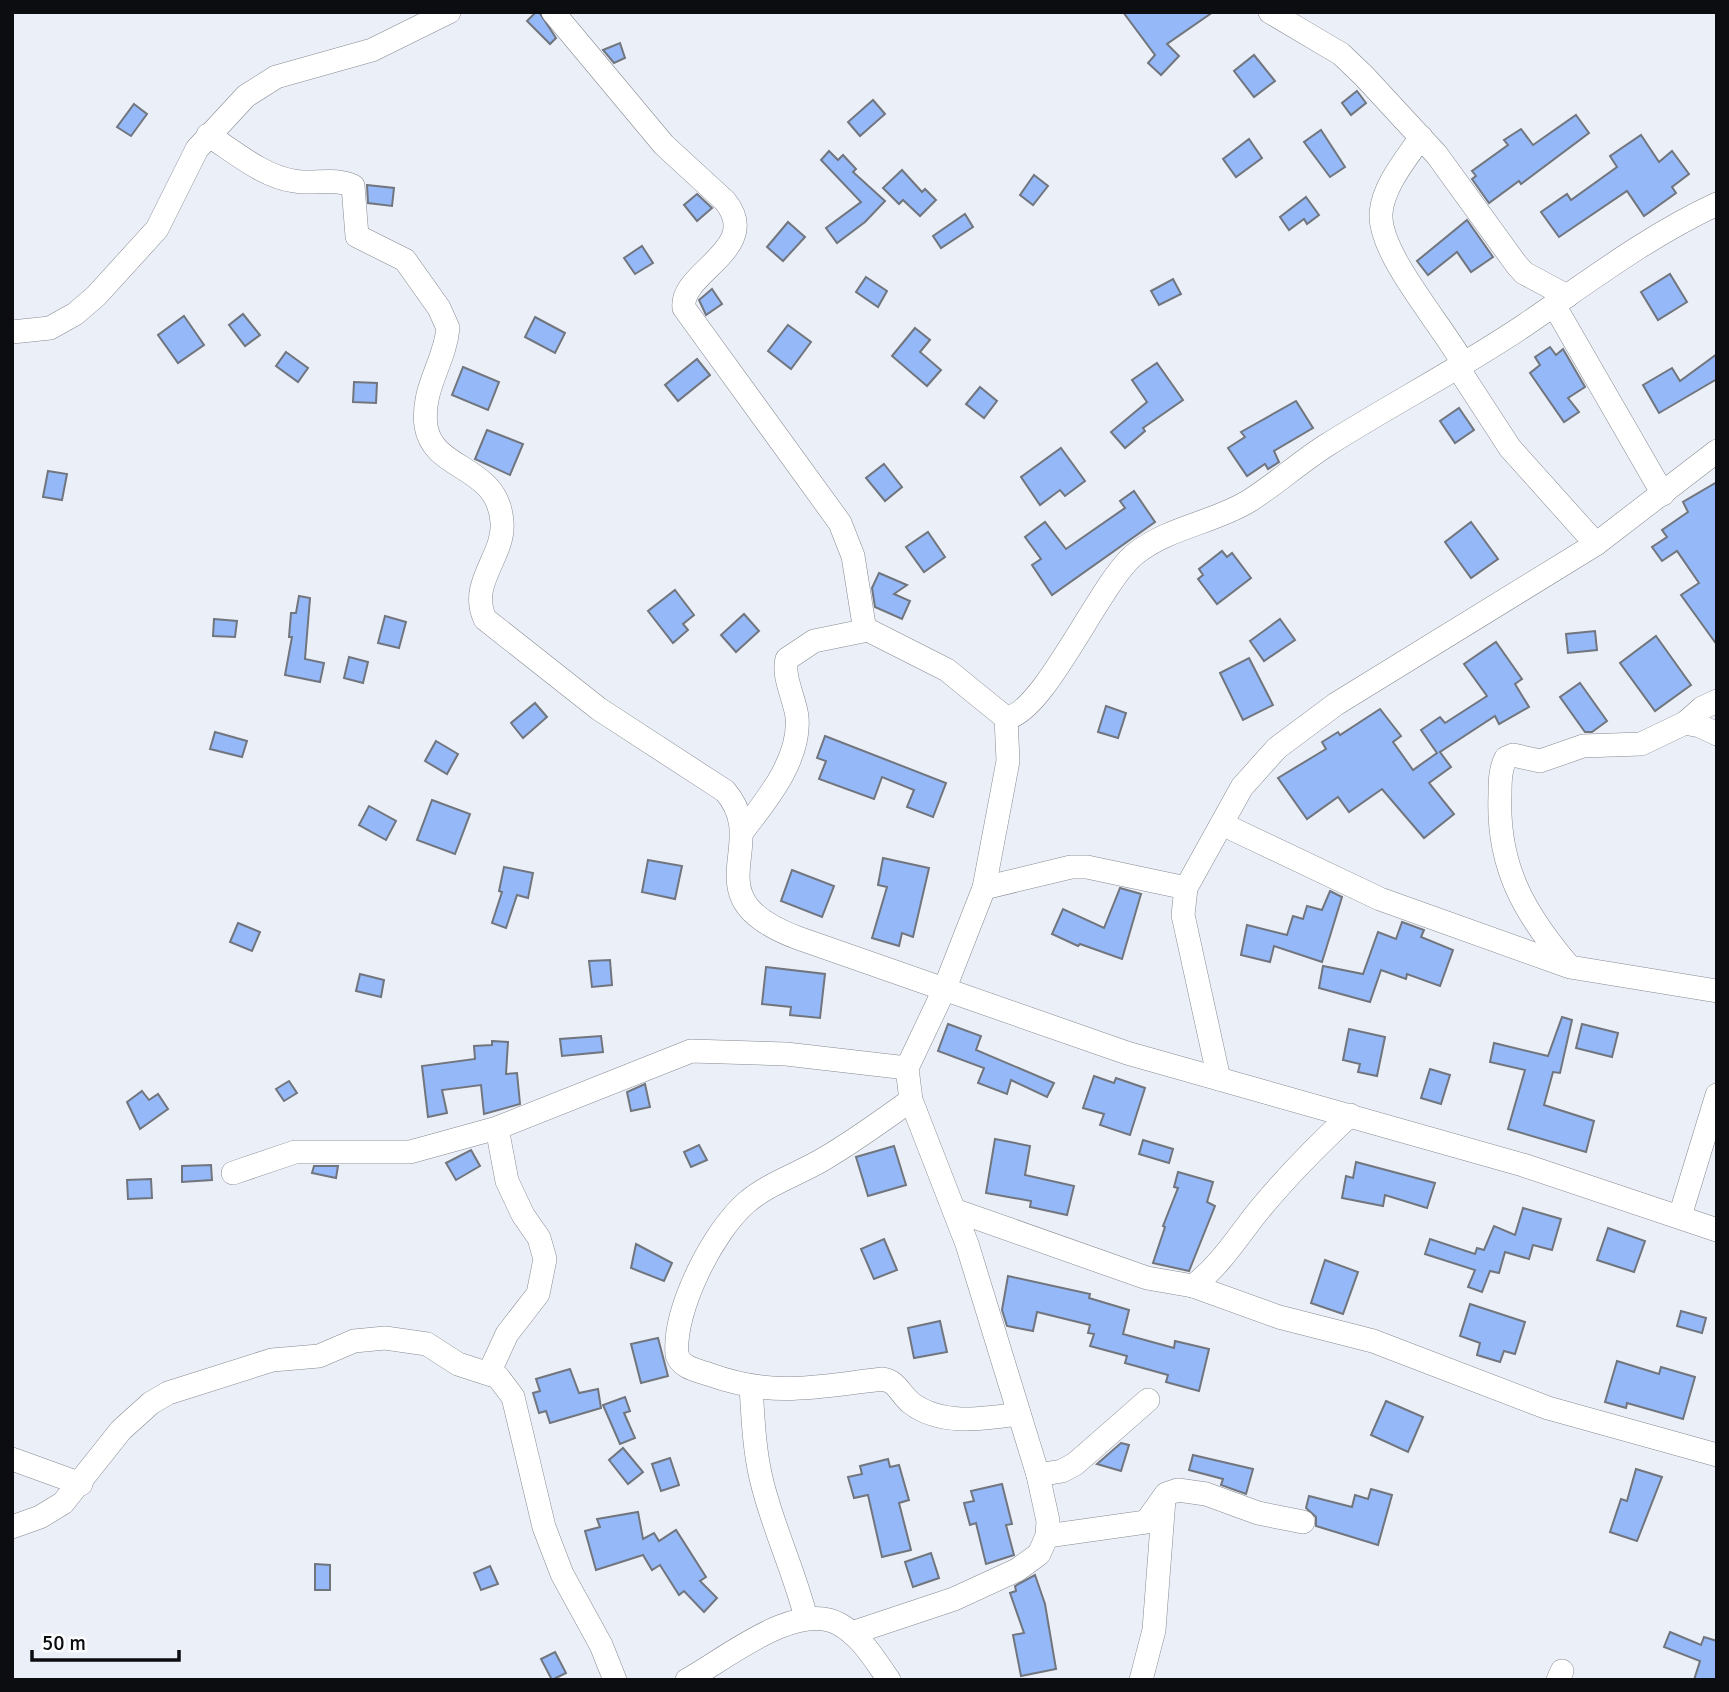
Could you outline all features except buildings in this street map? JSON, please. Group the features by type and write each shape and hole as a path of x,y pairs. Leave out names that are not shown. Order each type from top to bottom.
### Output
{"street":[{"path":"12,332 50,328 75,314 96,296 157,229 188,164 208,135 246,96 276,77 372,50 449,12"},
{"path":"553,12 664,145 725,201 732,212 734,231 726,250 689,290 683,302 684,308 840,523 853,556 861,617 868,630 947,670 1006,718 1008,761 984,888 944,990 907,1068 911,1100 954,1210 1038,1475 1048,1521 1047,1536 1039,1555 1017,1570 954,1599 852,1633"},
{"path":"1270,12 1341,54 1421,136 1467,193 1524,273 1560,300 1663,494"},
{"path":"208,135 274,176 296,181 337,180 353,186 354,228 357,236 405,260 447,323 446,337 428,386 427,429 440,453 477,475 498,503 502,530 481,591 485,619 599,709 721,787 735,804 742,832 736,871 738,883 743,898 759,920 797,938 1127,1053 1350,1115 1680,1216 1717,1230"},
{"path":"1421,136 1383,202 1381,224 1409,282 1450,339 1461,366 1510,448 1596,544"},
{"path":"1006,718 1019,713 1040,691 1108,586 1134,555 1169,533 1251,500 1323,448 1461,366 1676,223 1717,204"},
{"path":"1450,339 1493,345"},
{"path":"1219,1079 1183,915 1186,888 1253,772 1308,722 1596,544 1717,451"},
{"path":"742,832 774,788 796,733 797,719 786,671 787,659 814,641 868,630"},
{"path":"1570,967 1546,939 1515,890 1501,841 1499,816 1503,763 1511,755 1540,761 1583,746 1646,743 1685,723 1702,708 1717,701"},
{"path":"1685,723 1717,734"},
{"path":"1222,824 1380,899 1570,967 1717,991"},
{"path":"984,888 1050,871 1087,867 1186,888"},
{"path":"233,1173 295,1152 410,1152 497,1128 691,1051 786,1054 907,1068"},
{"path":"1680,1216 1717,1095"},
{"path":"911,1100 823,1159 746,1203 714,1247 691,1289 681,1317 677,1355 688,1367 751,1387 810,1390 882,1379 894,1382 907,1400 928,1413 982,1419 1019,1414"},
{"path":"1193,1286 1218,1265 1261,1209 1314,1149 1350,1115"},
{"path":"489,1373 507,1334 538,1294 545,1259 539,1238 523,1215 507,1181 497,1128"},
{"path":"954,1210 1147,1278 1193,1286 1279,1317 1398,1349 1548,1408 1637,1436 1717,1455"},
{"path":"12,1527 53,1510 81,1484 106,1448 151,1403 176,1391 208,1383 255,1365 319,1356 354,1341 384,1338 428,1344 461,1365 489,1373 503,1381 513,1397 544,1527 562,1574 601,1645 615,1680"},
{"path":"751,1387 755,1450 761,1479 797,1583 806,1618"},
{"path":"1038,1475 1062,1471 1075,1464 1148,1400"},
{"path":"12,1459 81,1484"},
{"path":"1047,1536 1146,1522 1164,1496 1173,1491 1190,1491 1303,1522"},
{"path":"1141,1680 1154,1630 1164,1496"},
{"path":"687,1680 785,1624 806,1618 837,1622 852,1633 889,1680"}]}
